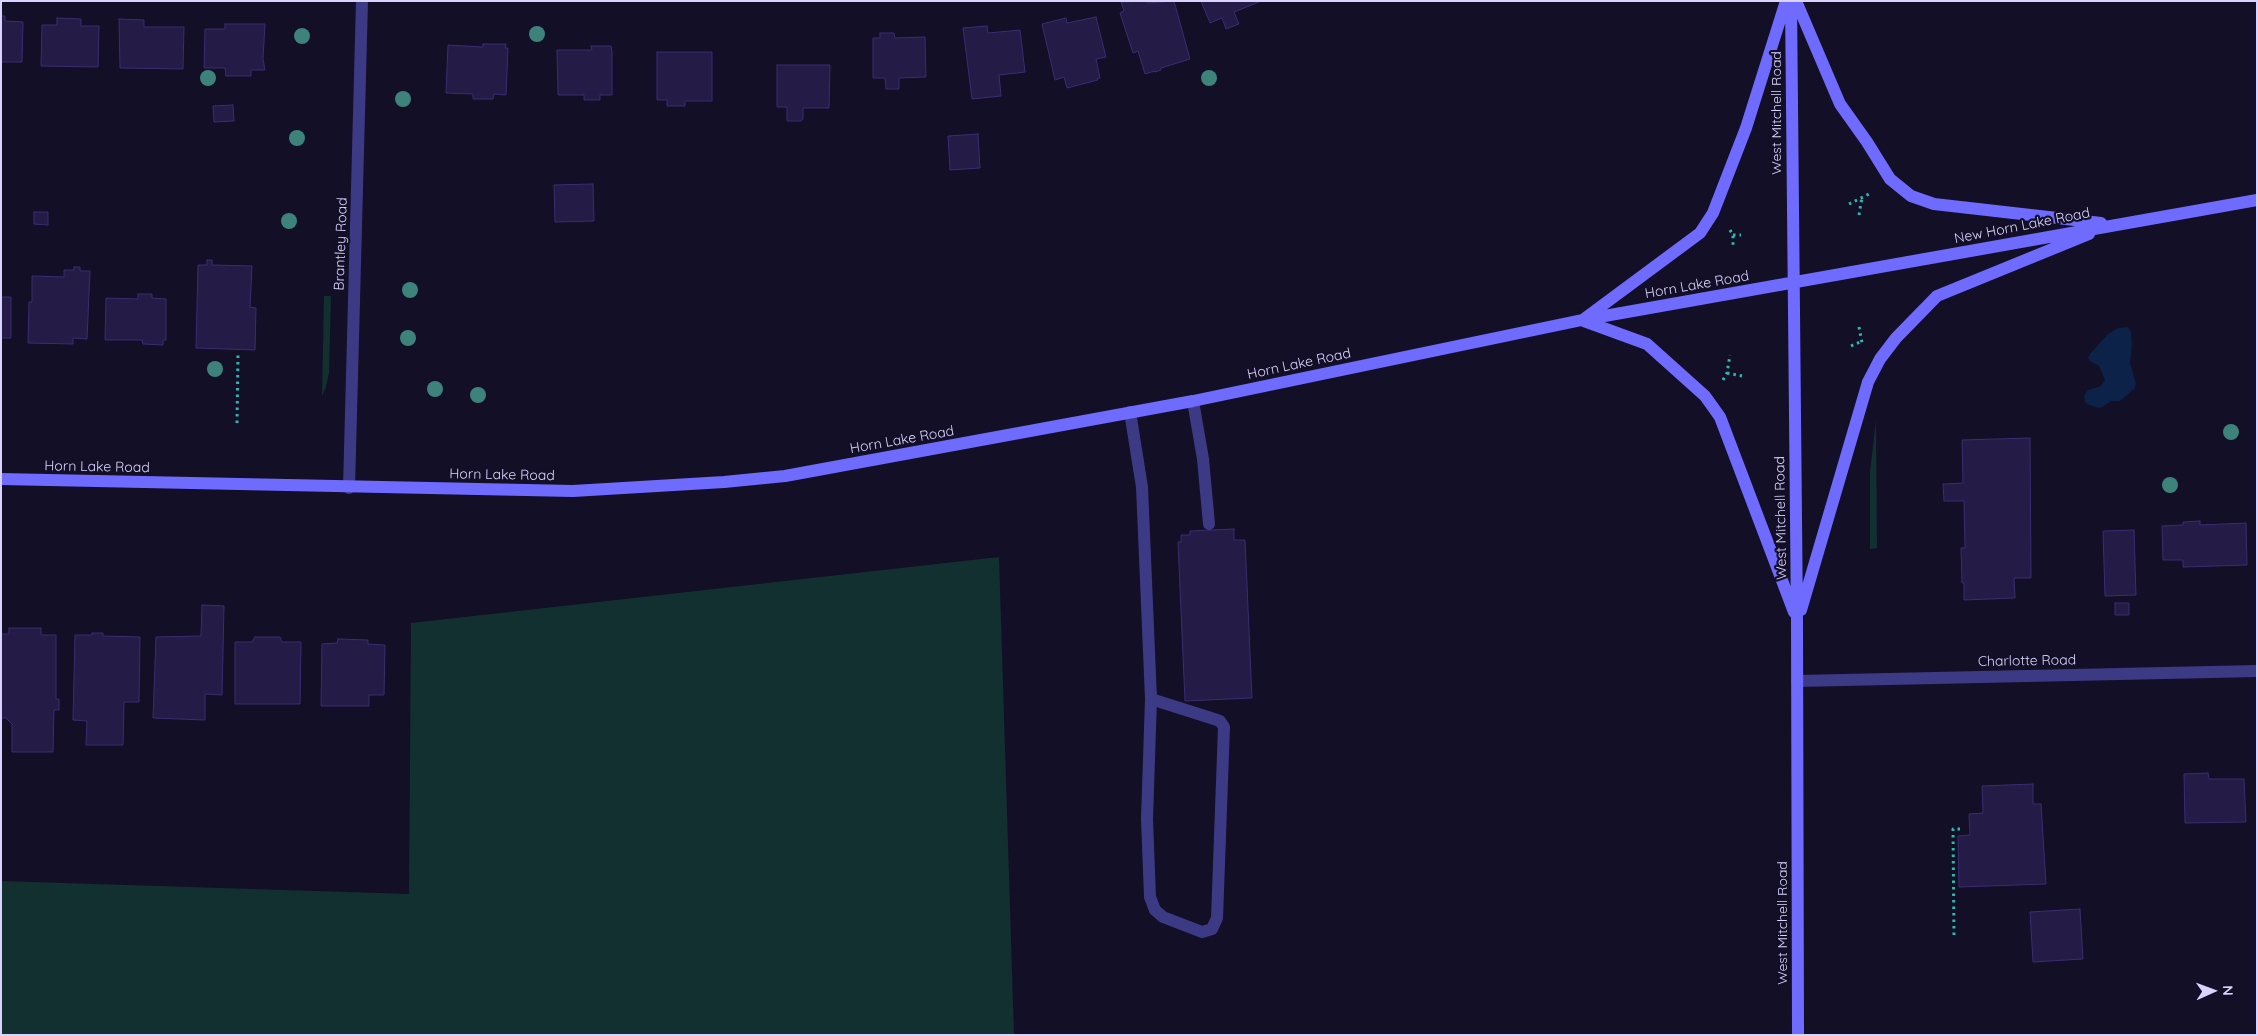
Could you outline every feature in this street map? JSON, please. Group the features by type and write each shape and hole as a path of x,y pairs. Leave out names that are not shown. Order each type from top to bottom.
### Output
{"main road":[{"path":"1582,320 1700,234 1713,213 1746,128 1786,1"},
{"name":"West Mitchell Road","path":"1791,1 1797,622 1798,1035"},
{"path":"1796,1 1840,104 1890,179 1911,196 1934,204 2113,225"},
{"name":"New Horn Lake Road","path":"1794,284 2257,200"},
{"path":"1797,622 1868,382 1880,359 1896,338 1937,296 2113,225"},
{"name":"Horn Lake Road","path":"1,479 349,488 573,491 724,482 815,470 1193,401 1582,320 1794,284"},
{"path":"1582,320 1647,344 1704,396 1720,417 1797,622"}],"street":[{"name":"Brantley Road","path":"349,488 362,1"},
{"path":"1193,401 1203,459 1209,524"},
{"path":"1130,412 1142,487 1151,699 1147,819 1150,897 1155,910 1163,917 1202,932 1212,928 1217,918 1224,727 1220,721 1151,699"},
{"name":"Charlotte Road","path":"1797,681 2257,671"}],"path":[{"path":"1849,204 1862,196 1859,216"},
{"path":"1732,246 1733,235 1741,235"},
{"path":"1851,346 1860,342 1859,327"},
{"path":"237,423 238,354"},
{"path":"1730,355 1727,373 1742,376"},
{"path":"1954,935 1953,829 1963,829"}],"green space":[{"path":"324,296 331,296 329,373 322,396"},
{"path":"1876,420 1877,548 1870,549 1870,472"},
{"path":"999,557 1014,1035 1,1035 1,881 409,894 411,623"}],"water":[{"path":"2128,327 2131,332 2130,363 2136,384 2134,389 2120,401 2112,401 2100,408 2089,405 2085,402 2084,396 2088,390 2101,386 2105,380 2099,366 2088,358 2090,354 2108,334 2118,328"}],"building":[{"path":"1147,1 1147,3 1174,1 1190,59 1145,74 1138,51 1133,53 1120,13 1124,11 1121,2"},
{"path":"1201,1 1259,2 1234,12 1239,24 1226,29 1222,18 1210,23"},
{"path":"1,16 5,16 5,21 23,22 22,62 1,62"},
{"path":"1096,17 1106,57 1096,59 1100,78 1067,88 1064,77 1055,80 1042,24 1066,18 1067,23"},
{"path":"57,18 81,19 81,26 99,26 98,67 41,66 42,25 57,25"},
{"path":"119,19 144,20 144,27 184,27 183,69 120,68"},
{"path":"225,24 265,24 263,59 265,70 251,70 251,76 226,76 225,68 204,68 205,29 225,29"},
{"path":"987,26 988,33 1020,30 1025,72 999,75 1001,96 972,99 963,28"},
{"path":"880,33 894,33 895,38 925,37 926,77 899,78 899,89 886,89 885,78 873,78 873,38 880,38"},
{"path":"483,44 506,44 505,48 508,48 506,95 494,94 493,99 473,99 473,94 446,93 448,45 483,47"},
{"path":"591,46 611,46 612,95 600,95 600,100 584,100 584,95 558,95 557,50 592,50"},
{"path":"657,52 712,52 712,101 685,101 685,106 667,106 667,100 657,100"},
{"path":"777,65 830,65 829,108 803,108 803,119 801,121 787,121 787,107 777,107"},
{"path":"233,105 234,121 214,122 213,106"},
{"path":"978,134 980,168 950,170 948,136"},
{"path":"593,184 594,221 555,222 554,185"},
{"path":"34,212 48,212 48,225 34,224"},
{"path":"207,260 212,260 212,265 252,266 250,307 256,308 255,350 196,348 198,265 207,265"},
{"path":"74,267 80,267 80,271 90,271 87,339 73,338 73,344 28,343 29,302 32,302 32,276 64,277 64,270 74,270"},
{"path":"138,294 152,294 152,298 166,299 166,340 163,340 163,345 143,344 142,340 105,340 106,298 138,299"},
{"path":"1,297 11,297 11,338 1,338"},
{"path":"2030,438 2031,578 2014,578 2015,598 1964,600 1961,548 1965,548 1964,501 1944,501 1943,484 1963,483 1962,440"},
{"path":"2200,521 2200,525 2246,523 2247,565 2183,567 2183,560 2163,560 2162,526 2183,525 2183,522"},
{"path":"1234,529 1234,540 1245,540 1252,698 1185,701 1178,542 1181,542 1181,535 1190,535 1190,531"},
{"path":"2134,530 2136,595 2105,596 2103,531"},
{"path":"2115,603 2129,603 2129,615 2115,615"},
{"path":"202,605 224,606 222,695 205,694 205,720 153,718 156,637 201,636"},
{"path":"9,628 41,628 41,635 56,635 56,699 59,699 59,710 54,710 53,752 12,752 12,724 6,718 1,718 1,634 9,634"},
{"path":"92,633 103,633 103,636 140,637 139,702 124,702 123,745 86,745 87,721 73,720 75,635 92,635"},
{"path":"255,637 280,637 282,642 301,642 300,704 235,704 235,642 252,642"},
{"path":"338,639 368,640 368,644 385,645 384,695 369,695 369,706 321,706 322,644 337,643"},
{"path":"2208,773 2209,779 2244,779 2246,822 2185,823 2184,774"},
{"path":"2033,784 2033,804 2041,804 2046,884 1959,887 1958,836 1970,835 1969,814 1983,813 1982,786"},
{"path":"2080,909 2083,959 2033,962 2030,912"}]}
